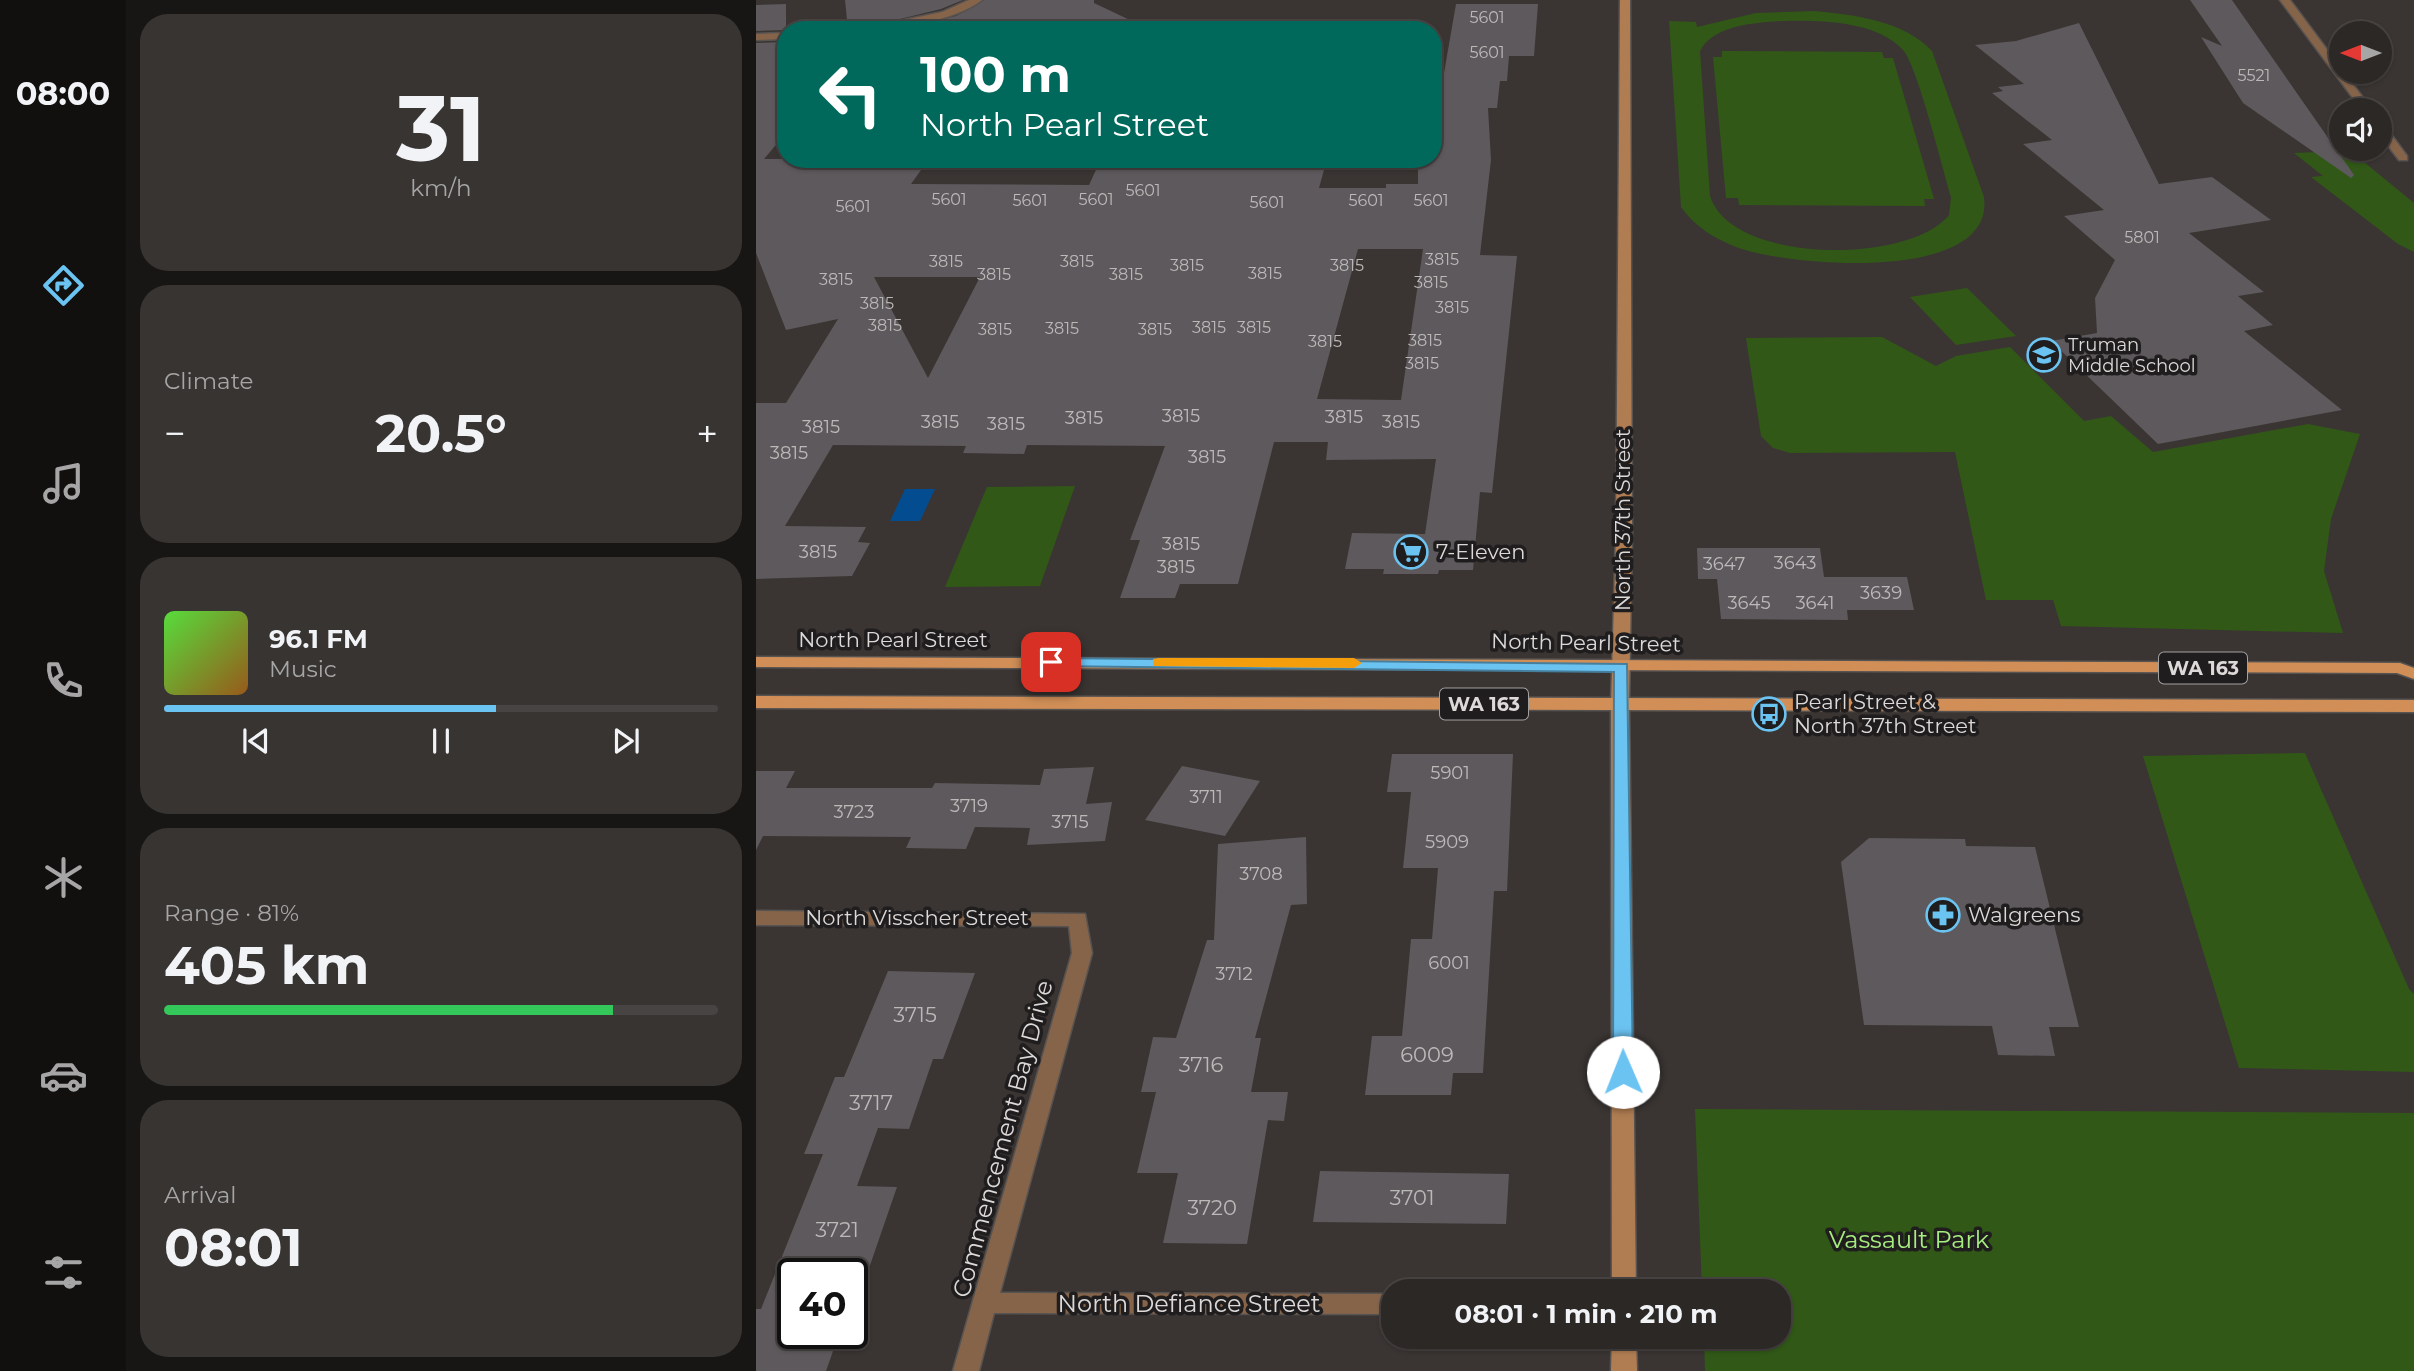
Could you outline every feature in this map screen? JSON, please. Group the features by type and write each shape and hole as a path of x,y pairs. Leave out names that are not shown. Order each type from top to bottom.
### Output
{"main road":[{"name":"North Pearl Street","path":"756,662 2400,668 2414,674"},
{"name":"WA 163","path":"756,702 2414,706"}],"street":[{"path":"906,21 945,13 977,0"},
{"name":"North 37th Street","path":"1624,1279 1620,705 1625,0"},
{"path":"2285,0 2358,98"},
{"path":"756,37 777,36"},
{"path":"2392,143 2403,158"},
{"name":"North Visscher Street","path":"756,918 1078,919"},
{"name":"Commencement Bay Drive","path":"966,1371 1082,953 1078,919"},
{"name":"North Defiance Street","path":"985,1303 1381,1304"},
{"path":"1624,1349 1624,1371"}],"green space":[{"path":"1814,11 1861,17 1907,32 1932,51 1984,197 1979,225 1957,245 1924,257 1883,262 1839,263 1797,260 1736,247 1713,236 1692,220 1681,207 1669,21 1696,22 1697,27 1756,13","holes":["1781,21 1828,22 1862,27 1891,40 1903,50 1922,96 1951,197 1949,215 1928,231 1898,243 1861,249 1822,250 1784,245 1751,235 1725,218 1710,196 1700,51 1706,42 1725,31"]},
{"path":"1722,51 1882,52 1884,58 1893,58 1934,199 1924,199 1925,206 1739,205 1738,198 1726,198 1713,57 1722,57"},
{"path":"2329,148 2329,161 2363,161 2414,203 2414,252 2398,244 2311,177 2323,176 2294,153 2319,152"},
{"path":"1967,288 2016,336 1956,345 1910,297"},
{"path":"1882,337 1936,366 1956,356 2010,347 2084,421 2111,416 2153,452 2308,424 2360,434 2331,519 2324,571 2343,633 2061,626 2053,600 1986,600 1955,452 1790,453 1773,448 1761,436 1746,338"},
{"path":"1075,486 1040,586 945,587 987,487"},
{"path":"2305,753 2409,989 2414,994 2414,1072 2239,1068 2143,756"},
{"name":"Vassault Park","path":"1695,1109 2414,1113 2414,1371 1705,1371 1704,1349 1791,1349 1791,1279 1702,1279"}],"water":[{"path":"905,489 935,489 920,521 890,521"}],"building":[{"path":"845,0 963,0 941,9 892,21 847,21"},
{"path":"984,0 1094,0 1094,3 1132,21 935,21 956,16"},
{"path":"2190,0 2232,0 2329,139 2329,161 2344,161 2354,175 2351,178 2243,103 2201,37 2222,46"},
{"path":"786,4 786,21 777,21 777,30 756,31 756,5"},
{"path":"1456,4 1538,4 1534,56 1509,56 1507,81 1500,81 1497,108 1488,108 1491,160 1480,255 1517,256 1492,493 1480,492 1473,570 1439,570 1438,574 1383,574 1384,569 1345,569 1352,533 1425,534 1436,459 1326,460 1328,442 1274,442 1238,584 1180,584 1175,598 1120,598 1140,540 1130,540 1165,446 1027,445 1024,454 963,453 966,446 833,445 785,526 866,527 858,542 870,543 852,576 756,579 756,403 786,403 838,319 786,330 756,253 756,43 777,42 777,144 764,159 777,159 777,168 922,168 911,184 1089,185 1097,168 1325,168 1319,188 1386,188 1386,184 1418,184 1418,168 1442,168 1442,73","holes":["1358,249 1423,249 1401,400 1317,399","874,277 980,277 928,378"]},
{"path":"2079,23 2159,184 2212,177 2271,220 2189,233 2264,292 2238,296 2273,325 2244,331 2342,410 2158,444 2051,341 2097,333 2095,298 2115,260 2064,216 2104,210 2023,144 2052,140 1992,93 2003,91 1998,87 2024,84 1975,45 2016,41"},
{"path":"1697,548 1820,548 1824,577 1907,577 1914,610 1847,610 1848,620 1721,619 1717,579 1698,579"},
{"path":"1392,754 1513,754 1507,891 1494,891 1483,1073 1453,1073 1451,1095 1365,1095 1372,1036 1402,1036 1411,939 1432,939 1438,868 1403,868 1411,792 1387,792"},
{"path":"1182,766 1260,781 1225,836 1145,820"},
{"path":"1094,767 1086,804 1112,802 1105,841 1027,845 1030,828 975,827 966,849 906,848 911,837 763,836 756,850 756,771 795,771 786,788 932,788 935,783 1040,785 1044,769"},
{"path":"1306,837 1307,904 1291,905 1255,1038 1261,1038 1251,1092 1288,1092 1284,1121 1268,1120 1247,1244 1163,1243 1178,1173 1137,1173 1156,1092 1141,1092 1153,1037 1176,1038 1207,940 1214,940 1218,844"},
{"name":"Walgreens","path":"1869,838 1965,839 1966,846 2035,847 2079,1027 2049,1027 2055,1056 1998,1055 1992,1026 1864,1025 1841,862"},
{"path":"888,971 975,973 943,1059 933,1059 909,1129 878,1128 857,1186 897,1187 868,1271 868,1258 781,1258 823,1154 804,1154 835,1077 844,1077"},
{"path":"1320,1171 1509,1174 1506,1224 1313,1222"},
{"path":"777,1269 777,1349 834,1349 826,1371 756,1371 756,1309 761,1309"}],"slow traffic":[{"path":"1159,663 1354,663"}],"place":[{"name":"Truman Middle School","path":"2044,355"},
{"name":"7-Eleven","path":"1411,552"},
{"name":"Pearl Street & North 37th Street","path":"1769,714"},
{"name":"Walgreens","path":"1943,915"}],"route":[{"path":"1051,662 1622,667 1623,1072"}]}
